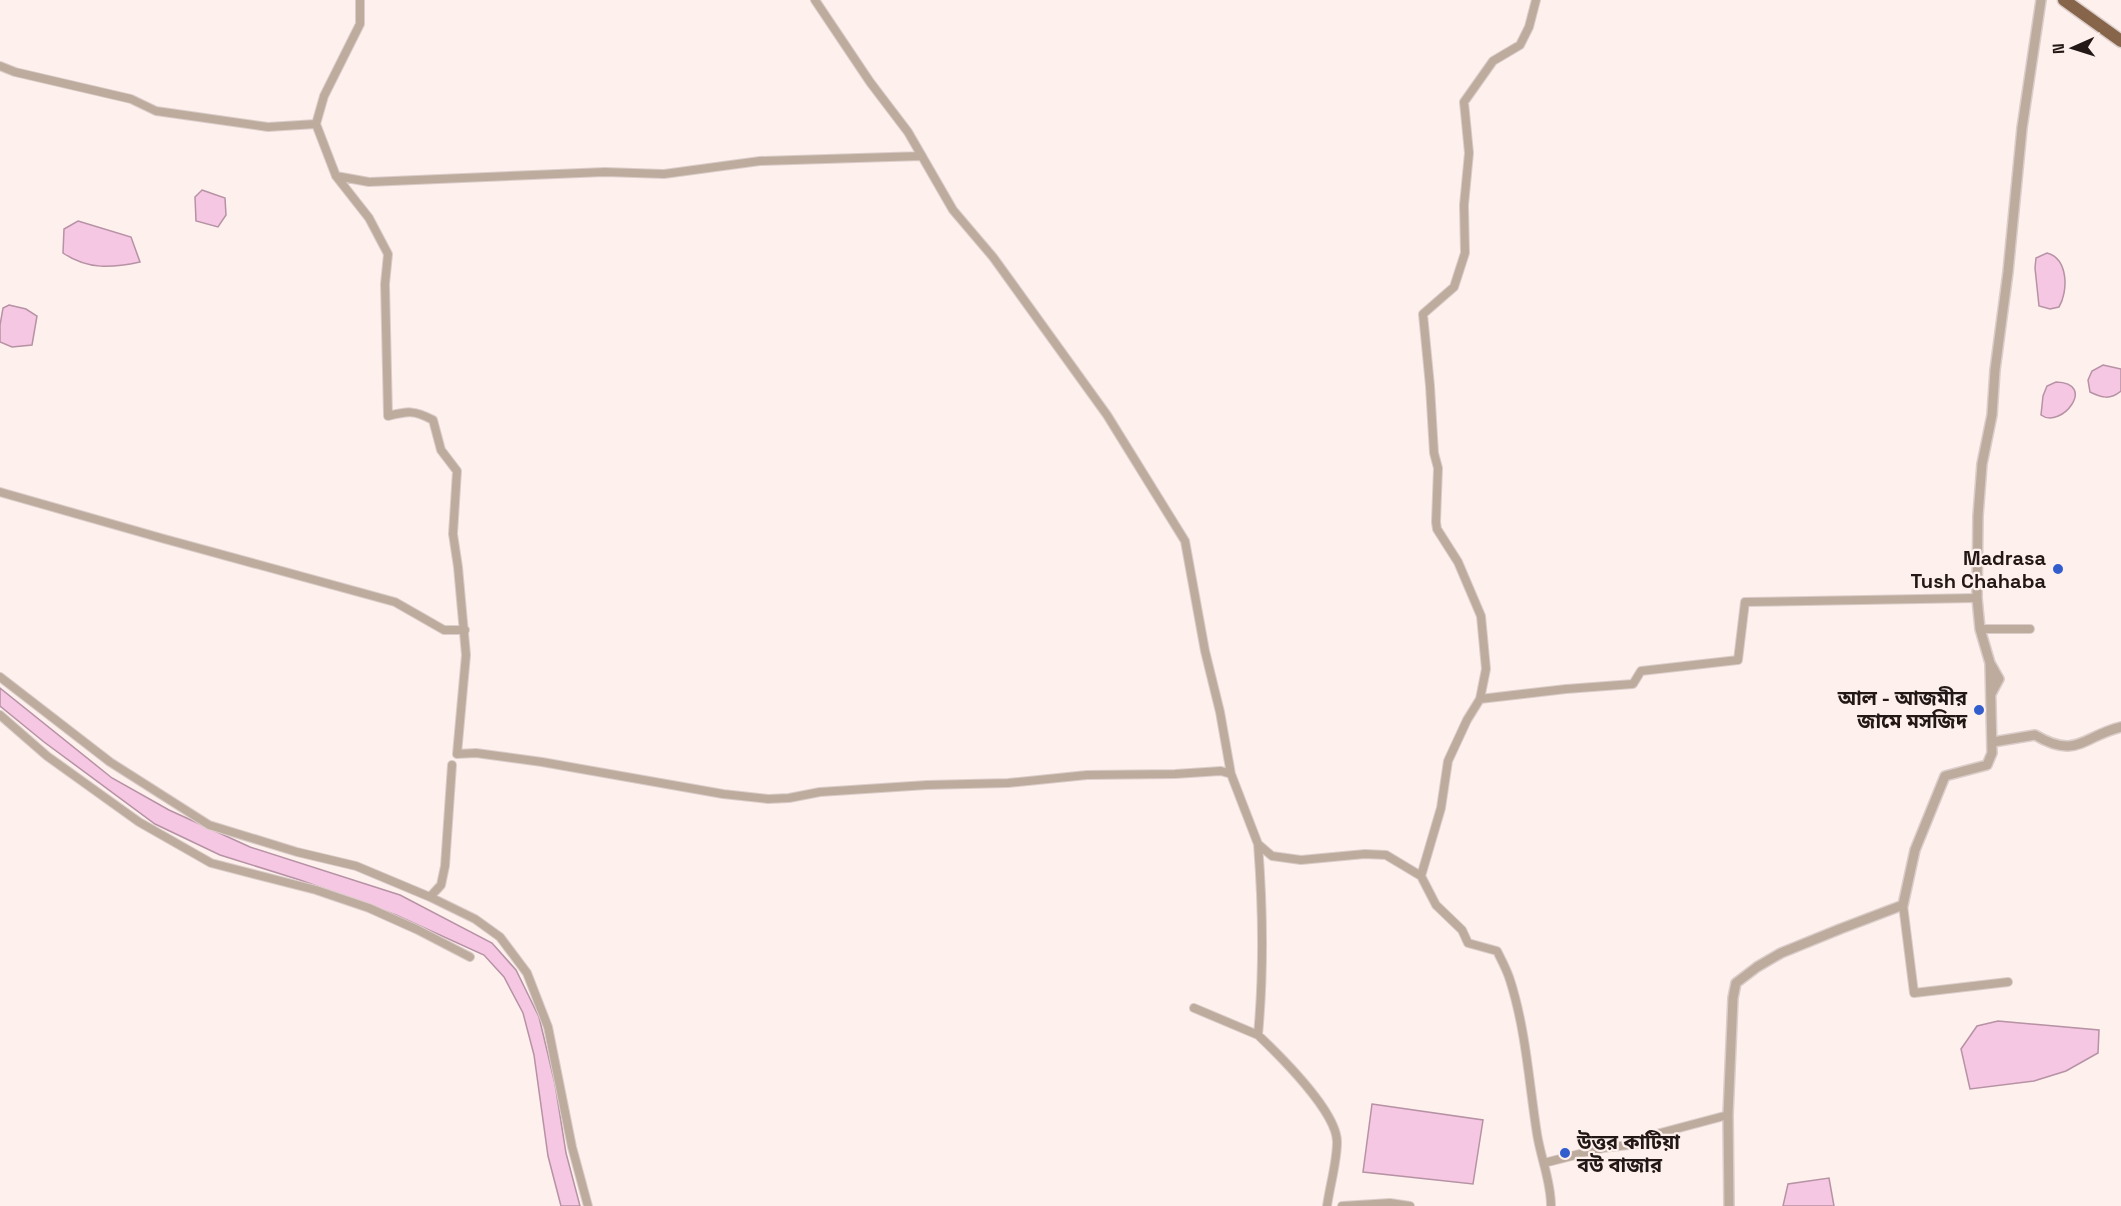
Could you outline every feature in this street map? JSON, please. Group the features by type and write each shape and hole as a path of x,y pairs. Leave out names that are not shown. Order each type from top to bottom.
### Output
{"highway":[{"path":"2064,0 2121,41"}],"street":[{"path":"360,0 360,24 324,96 316,124 336,176 369,218 388,254 385,284 388,416 406,411 419,412 433,420 441,450 457,471 453,534 466,655 457,754 476,753 542,762 723,794 768,799 789,798 820,792 927,785 1008,783 1087,775 1221,771 1231,774"},
{"path":"815,0 870,82 908,132 953,210 993,257 1107,415 1185,541 1231,774 1258,844 1263,981 1258,1035"},
{"path":"1421,876 1441,808 1448,761 1467,720 1480,699 1486,669 1481,616 1458,562 1437,529 1438,468 1434,453 1423,314 1454,287 1465,253 1464,205 1469,153 1464,102 1493,61 1520,45 1529,27 1536,0"},
{"path":"2008,982 1914,993 1903,905 1915,850 1945,776 1981,768 1987,765 1992,753 1989,663 1980,629 1977,598 1978,516 1982,464 1992,415 2022,128 2041,0"},
{"path":"0,66 15,72 131,99 156,111 268,127 316,124"},
{"path":"336,176 369,182 605,172 664,174 760,161 922,156"},
{"path":"0,492 395,602 444,630 465,630"},
{"path":"1480,699 1633,684 1641,671 1738,660 1745,602 1977,598"},
{"path":"1980,629 2031,628"},
{"path":"0,677 110,762 209,825 297,852 356,866 475,919 500,937 527,973 548,1027 572,1147 588,1206"},
{"path":"0,715 47,756 139,822 211,862 316,890 369,908 470,957"},
{"path":"1993,742 2035,735 2051,744 2079,746 2107,730 2121,727"},
{"path":"430,897 441,885 445,866 452,765"},
{"path":"1258,844 1272,856 1301,860 1365,854 1386,855 1421,876 1436,905 1462,930 1468,943 1497,951 1510,978 1526,1057 1537,1137 1551,1192 1551,1206"},
{"path":"1729,1206 1728,1115 1733,998 1736,984 1757,967 1781,953 1839,928 1903,905"},
{"path":"1194,1008 1258,1035 1289,1064 1331,1121 1337,1140 1327,1206"},
{"path":"1544,1163 1603,1148 1637,1144 1649,1136 1728,1115"},
{"path":"1342,1206 1390,1203 1410,1206"}],"shaded area":[{"path":"202,190 225,198 226,215 218,227 196,221 195,197"},
{"path":"78,221 131,237 140,262 120,266 100,266 72,259 63,253 64,229"},
{"path":"2047,253 2059,262 2065,277 2062,301 2059,307 2050,309 2039,306 2035,268 2036,258"},
{"path":"9,305 26,309 37,316 32,345 12,347 0,342 3,308"},
{"path":"2103,365 2121,369 2121,391 2110,397 2102,397 2090,392 2088,380 2092,371"},
{"path":"2056,382 2068,384 2074,390 2075,397 2066,411 2049,418 2041,415 2043,396 2047,386"},
{"path":"0,688 112,778 169,810 250,847 400,895 492,943 516,970 539,1017 555,1084 566,1153 580,1206 561,1206 548,1156 534,1055 523,1013 504,977 484,955 396,915 300,880 220,855 155,824 44,742 0,706"},
{"path":"1998,1021 2099,1030 2098,1053 2066,1071 2034,1081 1970,1089 1961,1049 1977,1026"},
{"path":"1372,1104 1483,1120 1473,1184 1363,1172"},
{"path":"1829,1178 1834,1206 1783,1206 1788,1184"}],"place":[{"name":"Madrasa Tush Chahaba","path":"2058,569"},
{"name":"আল - আজমীর জামে মসজিদ","path":"1979,710"},
{"name":"উত্তর কাটিয়া বউ বাজার","path":"1565,1153"}]}
